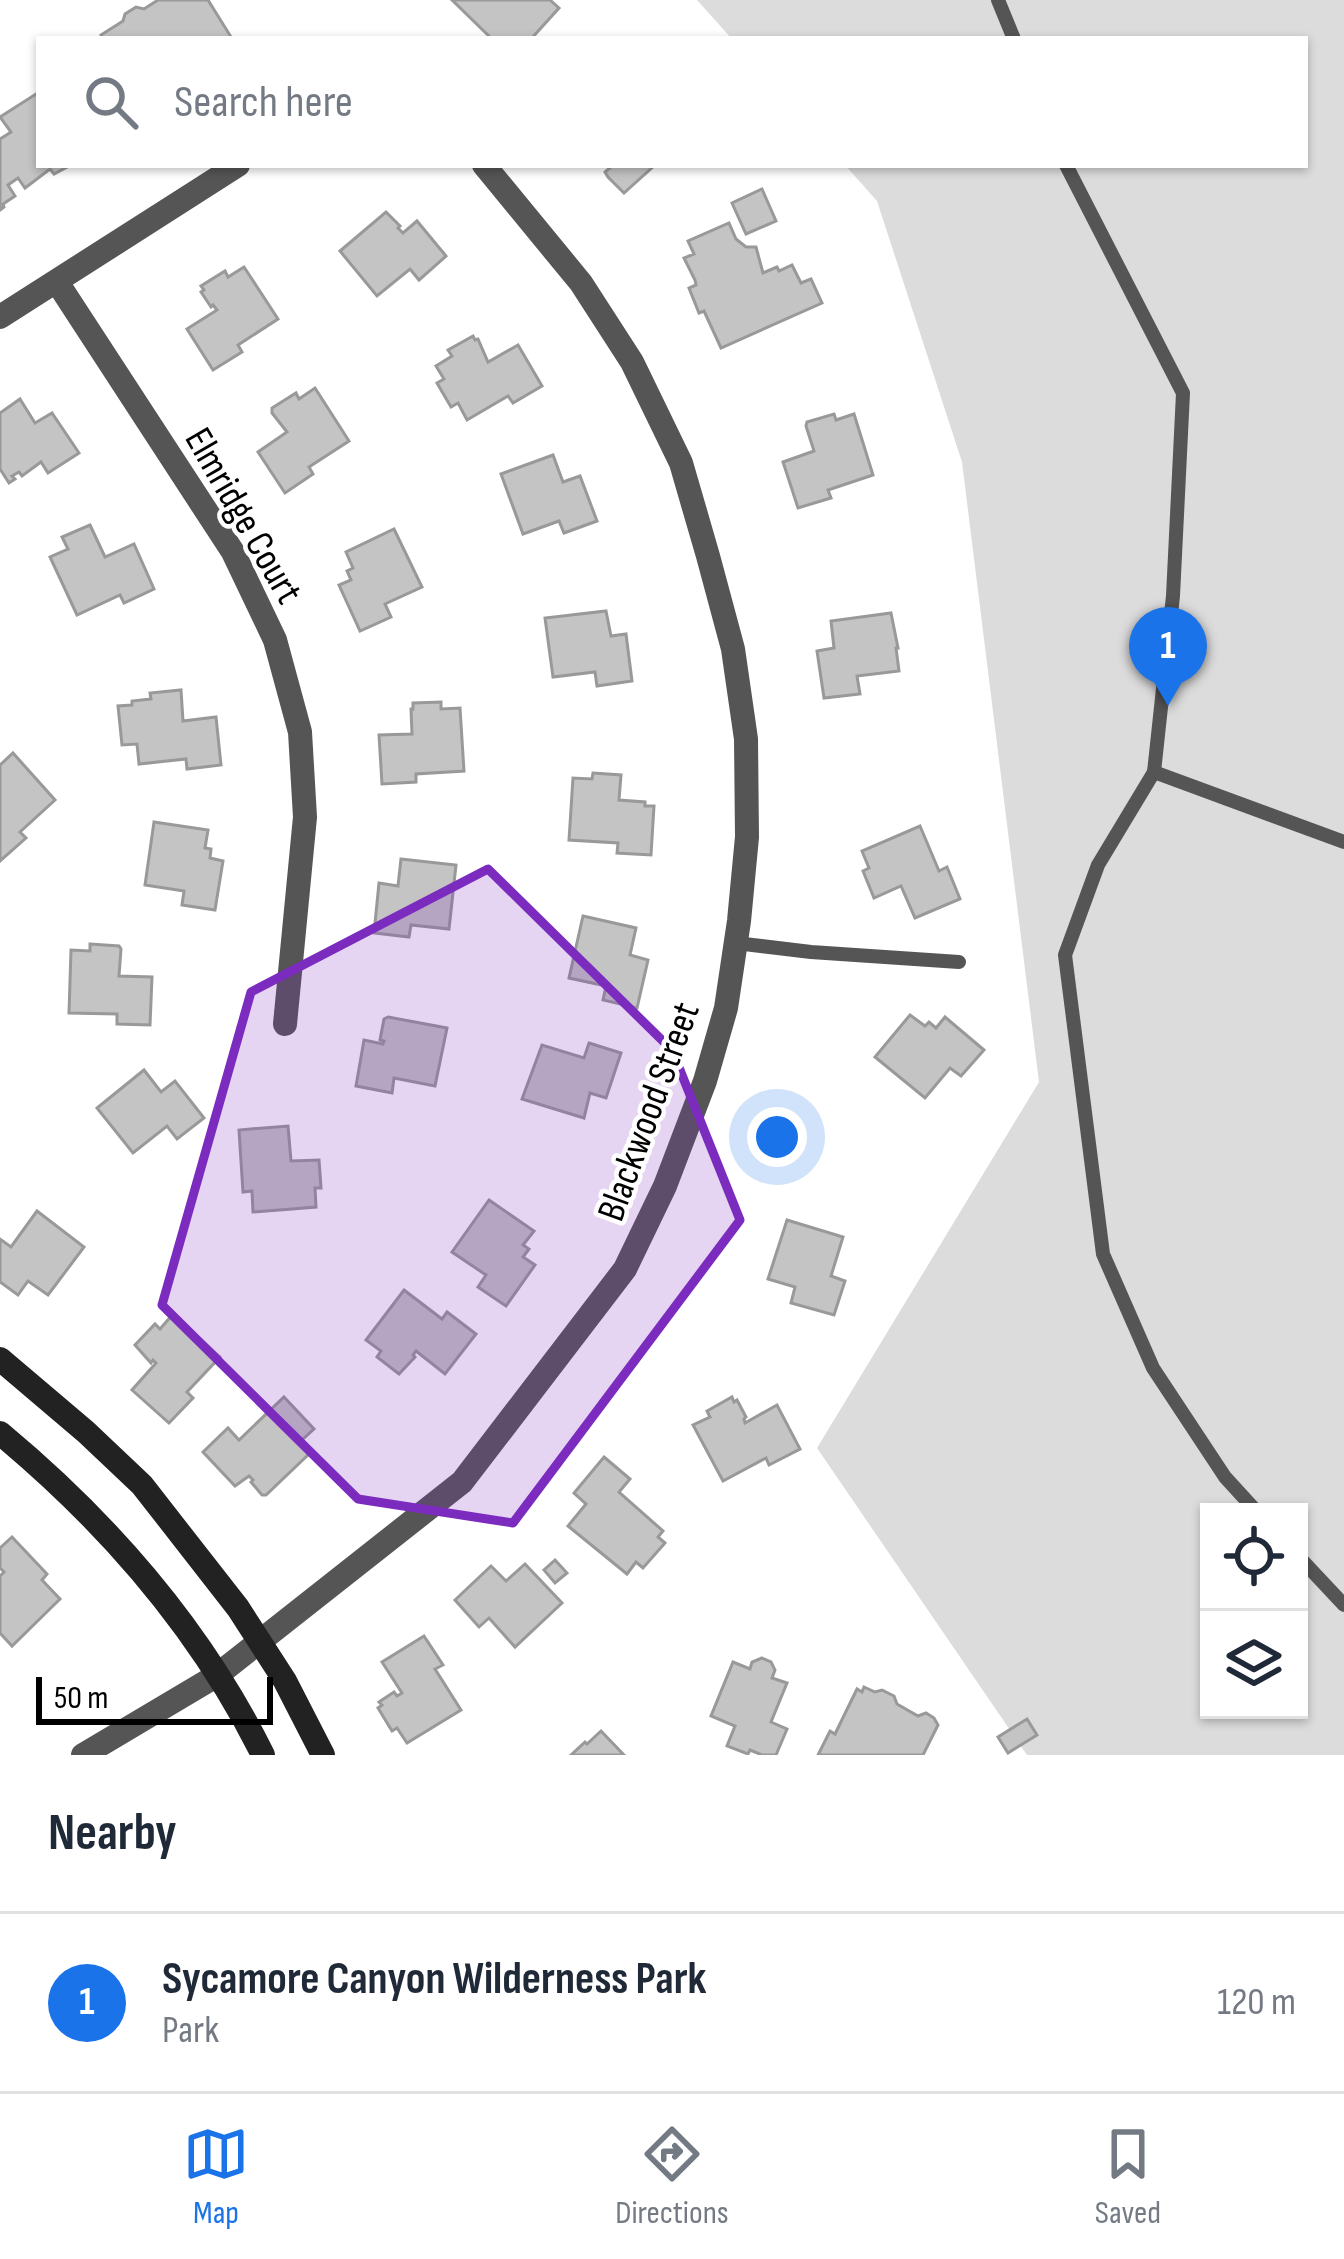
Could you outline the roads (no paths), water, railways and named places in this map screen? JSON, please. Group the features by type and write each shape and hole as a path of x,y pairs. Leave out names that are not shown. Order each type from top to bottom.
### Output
{"street":[{"path":"0,317 233,168"},
{"name":"Blackwood Street","path":"83,1755 216,1676 462,1482 625,1269 665,1186 705,1081 726,1008 747,836 746,739 733,649 681,463 632,362 580,283 486,168"},
{"name":"Elmridge Court","path":"57,282 233,552 275,640 300,732 305,817 285,1024"},
{"path":"0,1358 142,1485 238,1608 285,1681 323,1755"},
{"path":"0,1433 48,1473 117,1543 192,1636 239,1706 263,1755"}],"lane":[{"path":"998,0 1013,36"},
{"path":"1068,168 1183,393 1173,596 1154,772 1098,865 1065,955 1103,1254 1154,1368 1225,1477 1249,1503"},
{"path":"1154,772 1344,842"},
{"path":"736,943 959,962"},
{"path":"1308,1567 1344,1605"}],"place":[{"name":"Sycamore Canyon Wilderness Park","path":"1168,706"}]}
